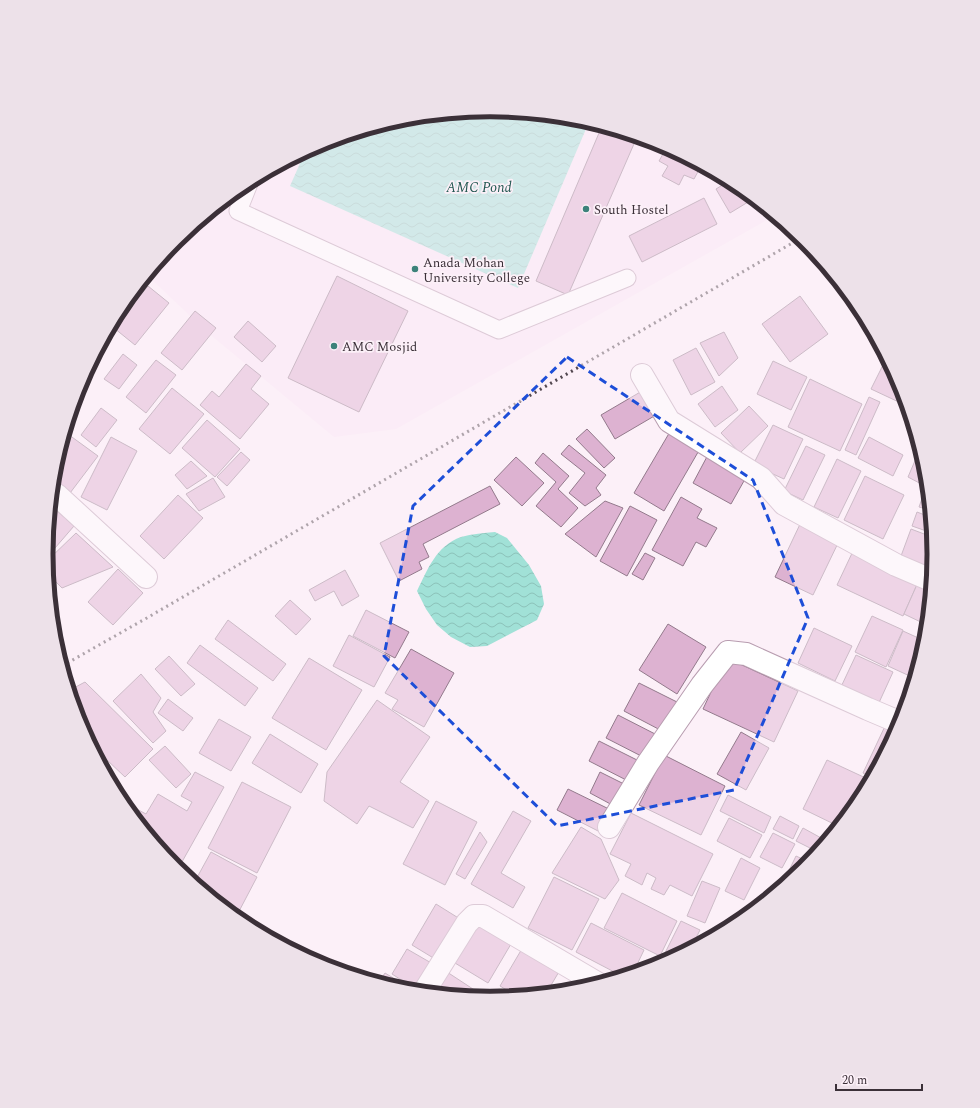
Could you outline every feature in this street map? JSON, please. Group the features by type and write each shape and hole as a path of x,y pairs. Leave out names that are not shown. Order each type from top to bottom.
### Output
{"street":[{"path":"642,375 669,421 761,478 784,504 896,565 926,578"},
{"path":"57,495 146,577"},
{"path":"609,827 648,764 702,685 728,652 746,654 868,710 894,720"},
{"path":"428,986 467,923 474,916 483,916 590,979"}],"lane":[{"path":"246,192 238,211 499,330 627,278"}],"highlighted area":[{"path":"567,357 753,480 808,618 734,790 557,826 384,656 413,506"}],"shaded area":[{"name":"Anada Mohan University College","path":"461,118 519,118 575,125 603,132 657,150 683,162 733,191 770,218 396,429 334,437 207,332 151,279 181,245 224,207 247,191 297,162 350,140 405,125"}],"water":[{"name":"AMC Pond","path":"490,117 547,121 586,128 518,288 290,186 302,160 350,140 405,125 461,118"},
{"path":"495,532 507,538 529,565 541,586 544,604 537,620 487,646 470,647 451,637 437,625 426,609 417,591 429,567 445,546 461,537"}],"building":[{"name":"South Hostel","path":"600,131 635,142 568,295 536,281"},
{"path":"664,153 698,171 694,179 684,175 679,185 662,176 668,166 659,161"},
{"path":"723,185 748,202 730,213 716,189"},
{"path":"704,198 717,224 642,262 629,236"},
{"path":"337,276 408,311 359,412 288,378"},
{"path":"148,286 169,303 135,345 116,329 124,315"},
{"path":"800,296 828,334 790,362 762,324"},
{"path":"195,311 216,328 182,370 161,353"},
{"path":"248,321 276,346 262,362 234,337"},
{"path":"724,332 738,358 719,376 700,343"},
{"path":"696,348 715,382 691,395 673,360"},
{"path":"123,354 137,365 119,389 104,379"},
{"path":"156,360 176,375 146,413 126,397"},
{"path":"773,361 807,377 791,410 757,394"},
{"path":"246,364 261,376 251,389 269,404 240,439 200,405 212,391 219,397"},
{"path":"884,365 900,402 871,389"},
{"path":"810,379 862,404 840,451 788,427"},
{"path":"722,386 738,410 715,427 698,404"},
{"path":"172,388 204,414 170,454 139,429"},
{"path":"642,391 656,415 615,439 601,415"},
{"path":"869,397 880,402 856,455 845,450"},
{"path":"749,406 768,426 740,453 721,433"},
{"path":"101,408 117,420 96,447 81,435"},
{"path":"207,420 240,449 215,477 182,448"},
{"path":"773,425 803,439 784,479 753,465"},
{"path":"587,429 615,458 604,468 576,439"},
{"path":"671,430 701,447 664,511 634,493"},
{"path":"70,435 98,456 67,497 58,490 61,469"},
{"path":"111,437 137,451 107,510 81,497"},
{"path":"869,437 903,455 893,476 858,458"},
{"path":"569,445 606,475 596,488 601,495 585,506 569,493 585,473 561,454"},
{"path":"806,446 825,455 803,500 784,491"},
{"path":"710,451 749,472 731,504 693,483"},
{"path":"241,452 250,460 227,486 217,477"},
{"path":"543,453 569,476 558,489 578,508 561,527 536,506 556,482 535,463"},
{"path":"516,457 544,483 522,506 494,480"},
{"path":"916,458 921,484 908,477"},
{"path":"837,459 861,471 838,518 814,507"},
{"path":"191,461 207,476 187,489 175,475"},
{"path":"865,476 904,495 883,539 844,520"},
{"path":"213,478 225,497 199,511 186,494"},
{"path":"490,486 500,504 423,544 429,557 419,562 422,569 399,581 380,543"},
{"path":"178,495 203,518 164,559 140,536"},
{"path":"923,496 924,508 919,507"},
{"path":"681,497 702,509 697,518 717,528 706,547 696,542 683,566 652,550"},
{"path":"605,501 623,508 596,557 565,534"},
{"path":"630,506 657,520 627,576 600,561"},
{"path":"56,510 74,526 53,550"},
{"path":"917,512 925,515 926,531 912,526"},
{"path":"802,520 840,539 813,595 775,577"},
{"path":"911,529 926,535 927,566 901,556"},
{"path":"76,533 113,567 62,588 54,580 53,555"},
{"path":"854,549 919,580 903,616 837,585"},
{"path":"645,553 655,558 643,580 632,574"},
{"path":"118,569 143,593 113,625 88,602"},
{"path":"345,570 359,596 342,606 334,591 315,601 309,590"},
{"path":"919,580 926,583 921,622 904,614"},
{"path":"290,600 311,619 296,635 275,616"},
{"path":"366,610 409,632 395,658 353,636"},
{"path":"872,616 903,630 886,667 855,652"},
{"path":"228,620 286,664 273,681 215,639"},
{"path":"668,624 706,647 677,694 639,670"},
{"path":"814,628 852,646 835,681 798,663"},
{"path":"903,631 919,638 909,676 888,666"},
{"path":"349,635 390,657 374,687 333,666"},
{"path":"200,645 258,688 245,706 187,663"},
{"path":"411,649 454,673 424,727 392,709 398,700 385,693"},
{"path":"856,655 893,672 877,707 840,689"},
{"path":"169,656 195,684 181,696 155,669"},
{"path":"309,658 362,690 326,750 272,718"},
{"path":"727,658 798,691 774,742 703,709"},
{"path":"141,674 161,698 153,712 166,731 153,743 113,701"},
{"path":"85,682 153,749 125,777 105,760 86,721 74,688"},
{"path":"639,683 681,704 666,733 624,711"},
{"path":"168,699 193,718 183,731 158,713"},
{"path":"377,700 430,737 400,782 429,801 413,828 369,806 357,824 324,801 327,772"},
{"path":"618,715 659,736 647,759 606,738"},
{"path":"219,719 251,737 231,771 199,753"},
{"path":"886,724 891,726 868,773 867,775 863,773"},
{"path":"741,732 769,748 746,790 717,774"},
{"path":"270,734 318,764 301,793 252,763"},
{"path":"599,741 645,764 634,784 589,761"},
{"path":"165,746 191,774 176,788 149,760"},
{"path":"664,755 725,786 701,835 639,805"},
{"path":"827,760 865,778 834,824 803,809"},
{"path":"195,772 224,787 181,863 161,842 135,808 146,814 158,794 187,811 192,802 181,796"},
{"path":"600,772 626,785 616,807 590,793"},
{"path":"242,782 291,807 257,873 208,848"},
{"path":"568,789 613,811 602,833 557,810"},
{"path":"728,795 771,817 764,833 720,811"},
{"path":"436,801 477,822 445,885 403,864"},
{"path":"513,811 531,821 501,873 525,887 513,908 471,884"},
{"path":"631,813 713,854 692,896 670,885 664,895 651,889 656,878 647,873 642,885 625,876 631,864 610,854"},
{"path":"780,816 799,826 793,839 773,829"},
{"path":"729,818 762,835 750,858 717,841"},
{"path":"581,827 601,839 619,880 605,899 552,873"},
{"path":"803,828 822,838 812,849 796,841"},
{"path":"480,832 487,842 465,879 456,874"},
{"path":"773,833 795,844 782,868 760,857"},
{"path":"211,852 257,877 239,911 197,878"},
{"path":"796,856 803,859 799,863 787,874"},
{"path":"741,858 760,868 744,900 725,891"},
{"path":"554,877 599,899 572,950 528,928"},
{"path":"702,881 720,888 705,923 687,916"},
{"path":"622,893 677,921 660,956 604,928"},
{"path":"436,904 460,919 435,959 412,945"},
{"path":"681,921 700,930 696,939 665,953"},
{"path":"474,922 511,944 488,983 450,960"},
{"path":"591,923 644,950 637,966 615,972 576,952"},
{"path":"523,947 560,970 550,987 507,990 500,986"},
{"path":"407,949 433,964 420,985 406,983 392,974"},
{"path":"447,972 475,990 461,990 437,987"},
{"path":"385,973 399,982 382,977"}],"railway":[{"path":"67,663 795,241"}],"place":[{"name":"South Hostel","path":"586,209"},
{"name":"Anada Mohan University College","path":"415,269"},
{"name":"AMC Mosjid","path":"334,346"}]}
